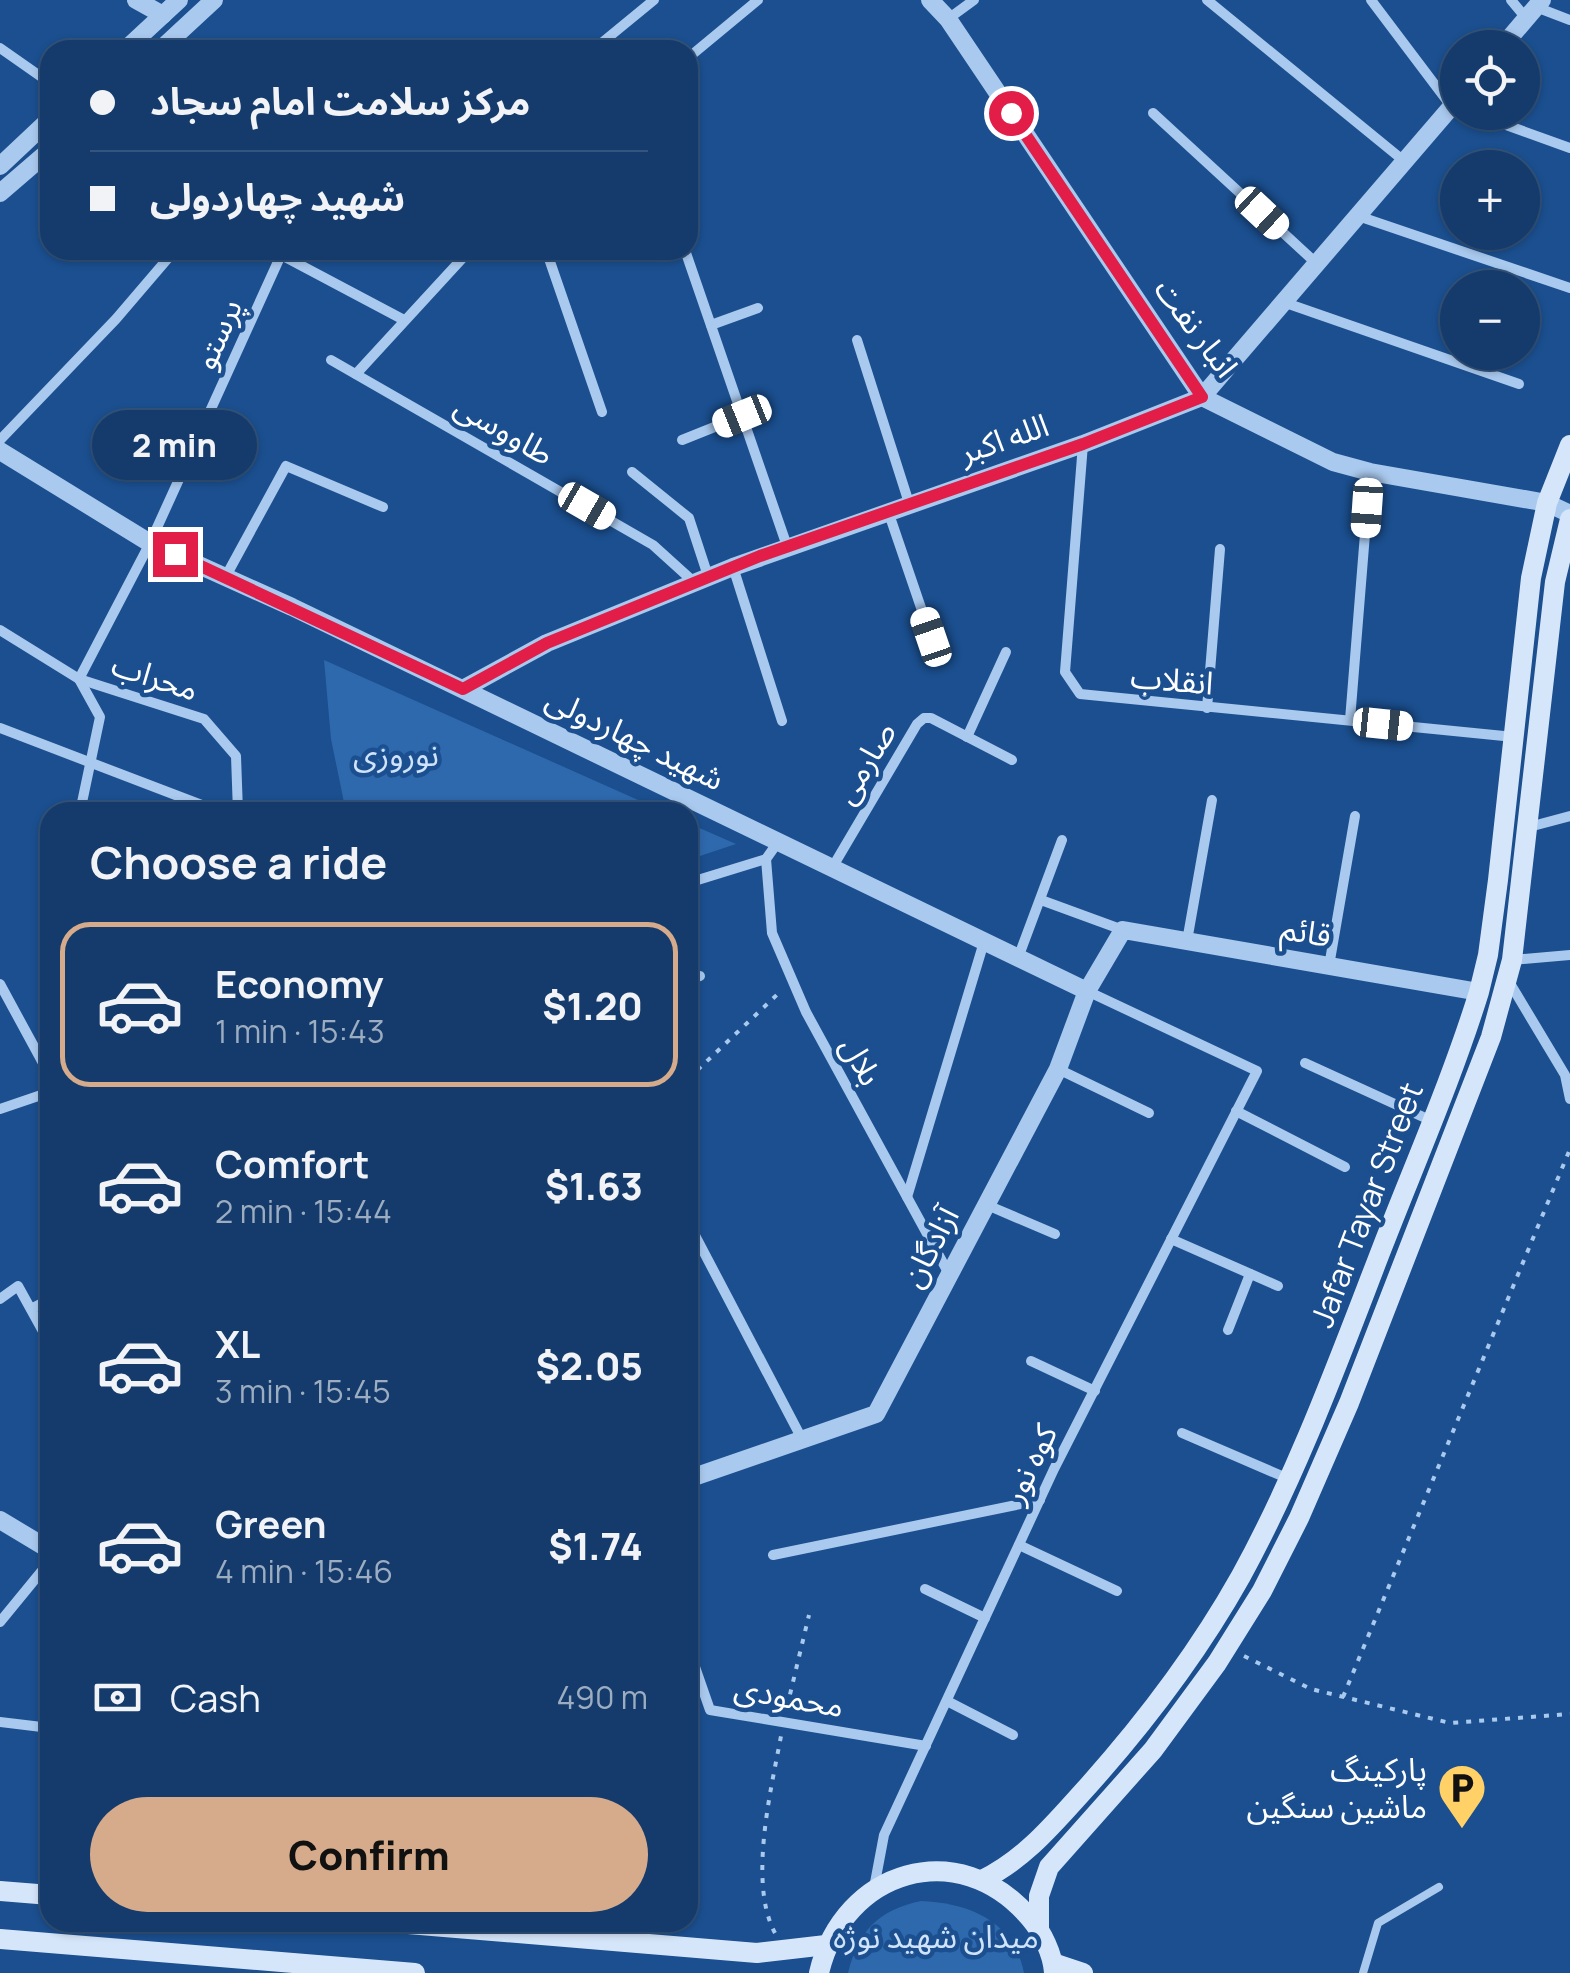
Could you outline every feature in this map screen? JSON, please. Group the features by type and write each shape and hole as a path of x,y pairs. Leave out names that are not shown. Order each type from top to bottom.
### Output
{"main road":[{"name":"Jafar Tayar Street","path":"982,1880 1030,1850 1131,1737 1195,1649 1240,1578 1326,1393 1432,1121 1488,955 1530,578 1547,503 1570,445"},
{"name":"Jafar Tayar Street","path":"1039,1929 1039,1896 1049,1867 1151,1752 1226,1648 1299,1518 1349,1403 1491,1037 1510,970 1555,582 1570,517"},
{"path":"1131,1737 1151,1752"},
{"path":"820,1973 826,1945 845,1913 874,1889 908,1874 946,1872 982,1880 1014,1900 1039,1929 1054,1968 1083,1973"},
{"path":"0,1892 40,1895"},
{"path":"504,1932 757,1953 826,1945"},
{"path":"0,1939 191,1964 415,1973"}],"street":[{"path":"136,0 169,6"},
{"path":"171,40 214,0"},
{"path":"605,40 654,0"},
{"path":"698,50 758,0"},
{"name":"انبار نفت","path":"930,0 948,19 1202,397 1333,462 1547,503 1570,517"},
{"path":"948,19 974,0"},
{"path":"1207,0 1404,161"},
{"path":"1371,0 1440,85"},
{"path":"1510,0 1570,20"},
{"path":"135,40 169,6"},
{"path":"1517,30 1535,9"},
{"path":"0,48 40,75"},
{"path":"1153,113 1316,263"},
{"name":"الله اکبر","path":"463,689 547,643 786,546 1083,444 1202,397 1440,121"},
{"path":"0,166 40,129"},
{"path":"1520,130 1570,148"},
{"path":"0,193 40,159"},
{"path":"1357,215 1570,288"},
{"path":"0,440 116,319 166,260"},
{"name":"پرستو","path":"79,679 150,543 274,260"},
{"path":"292,260 404,320"},
{"path":"356,374 461,260"},
{"path":"549,260 602,412"},
{"path":"688,260 786,546"},
{"path":"1283,302 1519,384"},
{"path":"711,325 758,308"},
{"path":"856,340 909,503"},
{"name":"طاووسی","path":"331,360 653,544 702,581"},
{"path":"682,440 742,416"},
{"name":"انقلاب","path":"1083,444 1065,672 1086,697 1515,737"},
{"name":"شهید چهاردولی","path":"0,451 150,543 696,802"},
{"path":"226,576 286,466 383,507"},
{"path":"632,472 688,518 702,581"},
{"path":"1350,720 1370,472"},
{"path":"888,510 931,637"},
{"path":"1207,708 1220,549"},
{"path":"733,567 782,722"},
{"name":"محراب","path":"0,630 79,679 204,719 236,756 238,802"},
{"path":"967,737 1006,652"},
{"path":"79,679 100,718 82,802"},
{"name":"صارمی","path":"832,868 924,718 931,718 1012,760"},
{"path":"0,728 194,802"},
{"path":"1187,941 1212,800"},
{"name":"شهید چهاردولی","path":"698,803 1087,991"},
{"path":"1329,966 1355,816"},
{"path":"1529,827 1570,816"},
{"path":"1018,958 1062,840"},
{"path":"698,879 766,859 778,842"},
{"name":"بلال","path":"766,859 772,933 806,1012 950,1274"},
{"path":"1040,900 1124,930"},
{"name":"قائم","path":"1124,930 1478,992"},
{"name":"آزادگان","path":"698,1476 876,1414 1058,1070 1087,991 1124,930"},
{"path":"907,1197 984,942"},
{"path":"1570,955 1510,970 1565,1075 1570,1099"},
{"path":"0,984 40,1058"},
{"name":"کوه نور","path":"874,1889 884,1836 1040,1500 1256,1071 1087,991"},
{"path":"1305,1063 1432,1121"},
{"path":"1058,1070 1149,1113"},
{"path":"0,1109 40,1095"},
{"path":"1236,1112 1344,1167"},
{"path":"986,1204 1055,1234"},
{"path":"1171,1240 1278,1286"},
{"path":"698,1241 802,1440"},
{"path":"1228,1330 1250,1274"},
{"path":"0,1299 18,1286 40,1325"},
{"path":"32,1309 40,1305"},
{"path":"1031,1361 1095,1390"},
{"path":"1182,1432 1288,1479"},
{"path":"773,1554 1040,1500"},
{"path":"4,1526 40,1545"},
{"path":"1019,1545 1118,1591"},
{"path":"0,1622 40,1574"},
{"path":"925,1589 986,1618"},
{"name":"محمودی","path":"698,1676 710,1710 926,1746"},
{"path":"947,1701 1013,1736"},
{"path":"0,1722 40,1727"}],"lane":[{"path":"1363,1973 1378,1923 1439,1887"}],"path":[{"path":"698,1069 792,980"},
{"path":"1343,1697 1570,1148"},
{"path":"784,1950 770,1924 761,1865 784,1722 809,1614"},
{"path":"1226,1648 1311,1689 1450,1723 1570,1714"}],"green space":[{"name":"نوروزی","path":"324,660 643,802 344,802 331,739"},
{"path":"698,827 736,844 698,857"},
{"name":"میدان شهید نوژه","path":"921,1901 956,1906 987,1918 1010,1940 1024,1973 848,1973 858,1945 872,1925 893,1910"}],"place":[{"name":"پارکینگ ماشین سنگین","path":"1462,1830"}],"route":[{"path":"175,554 463,689 547,643 760,556 1083,444 1202,397 1011,113"}]}
